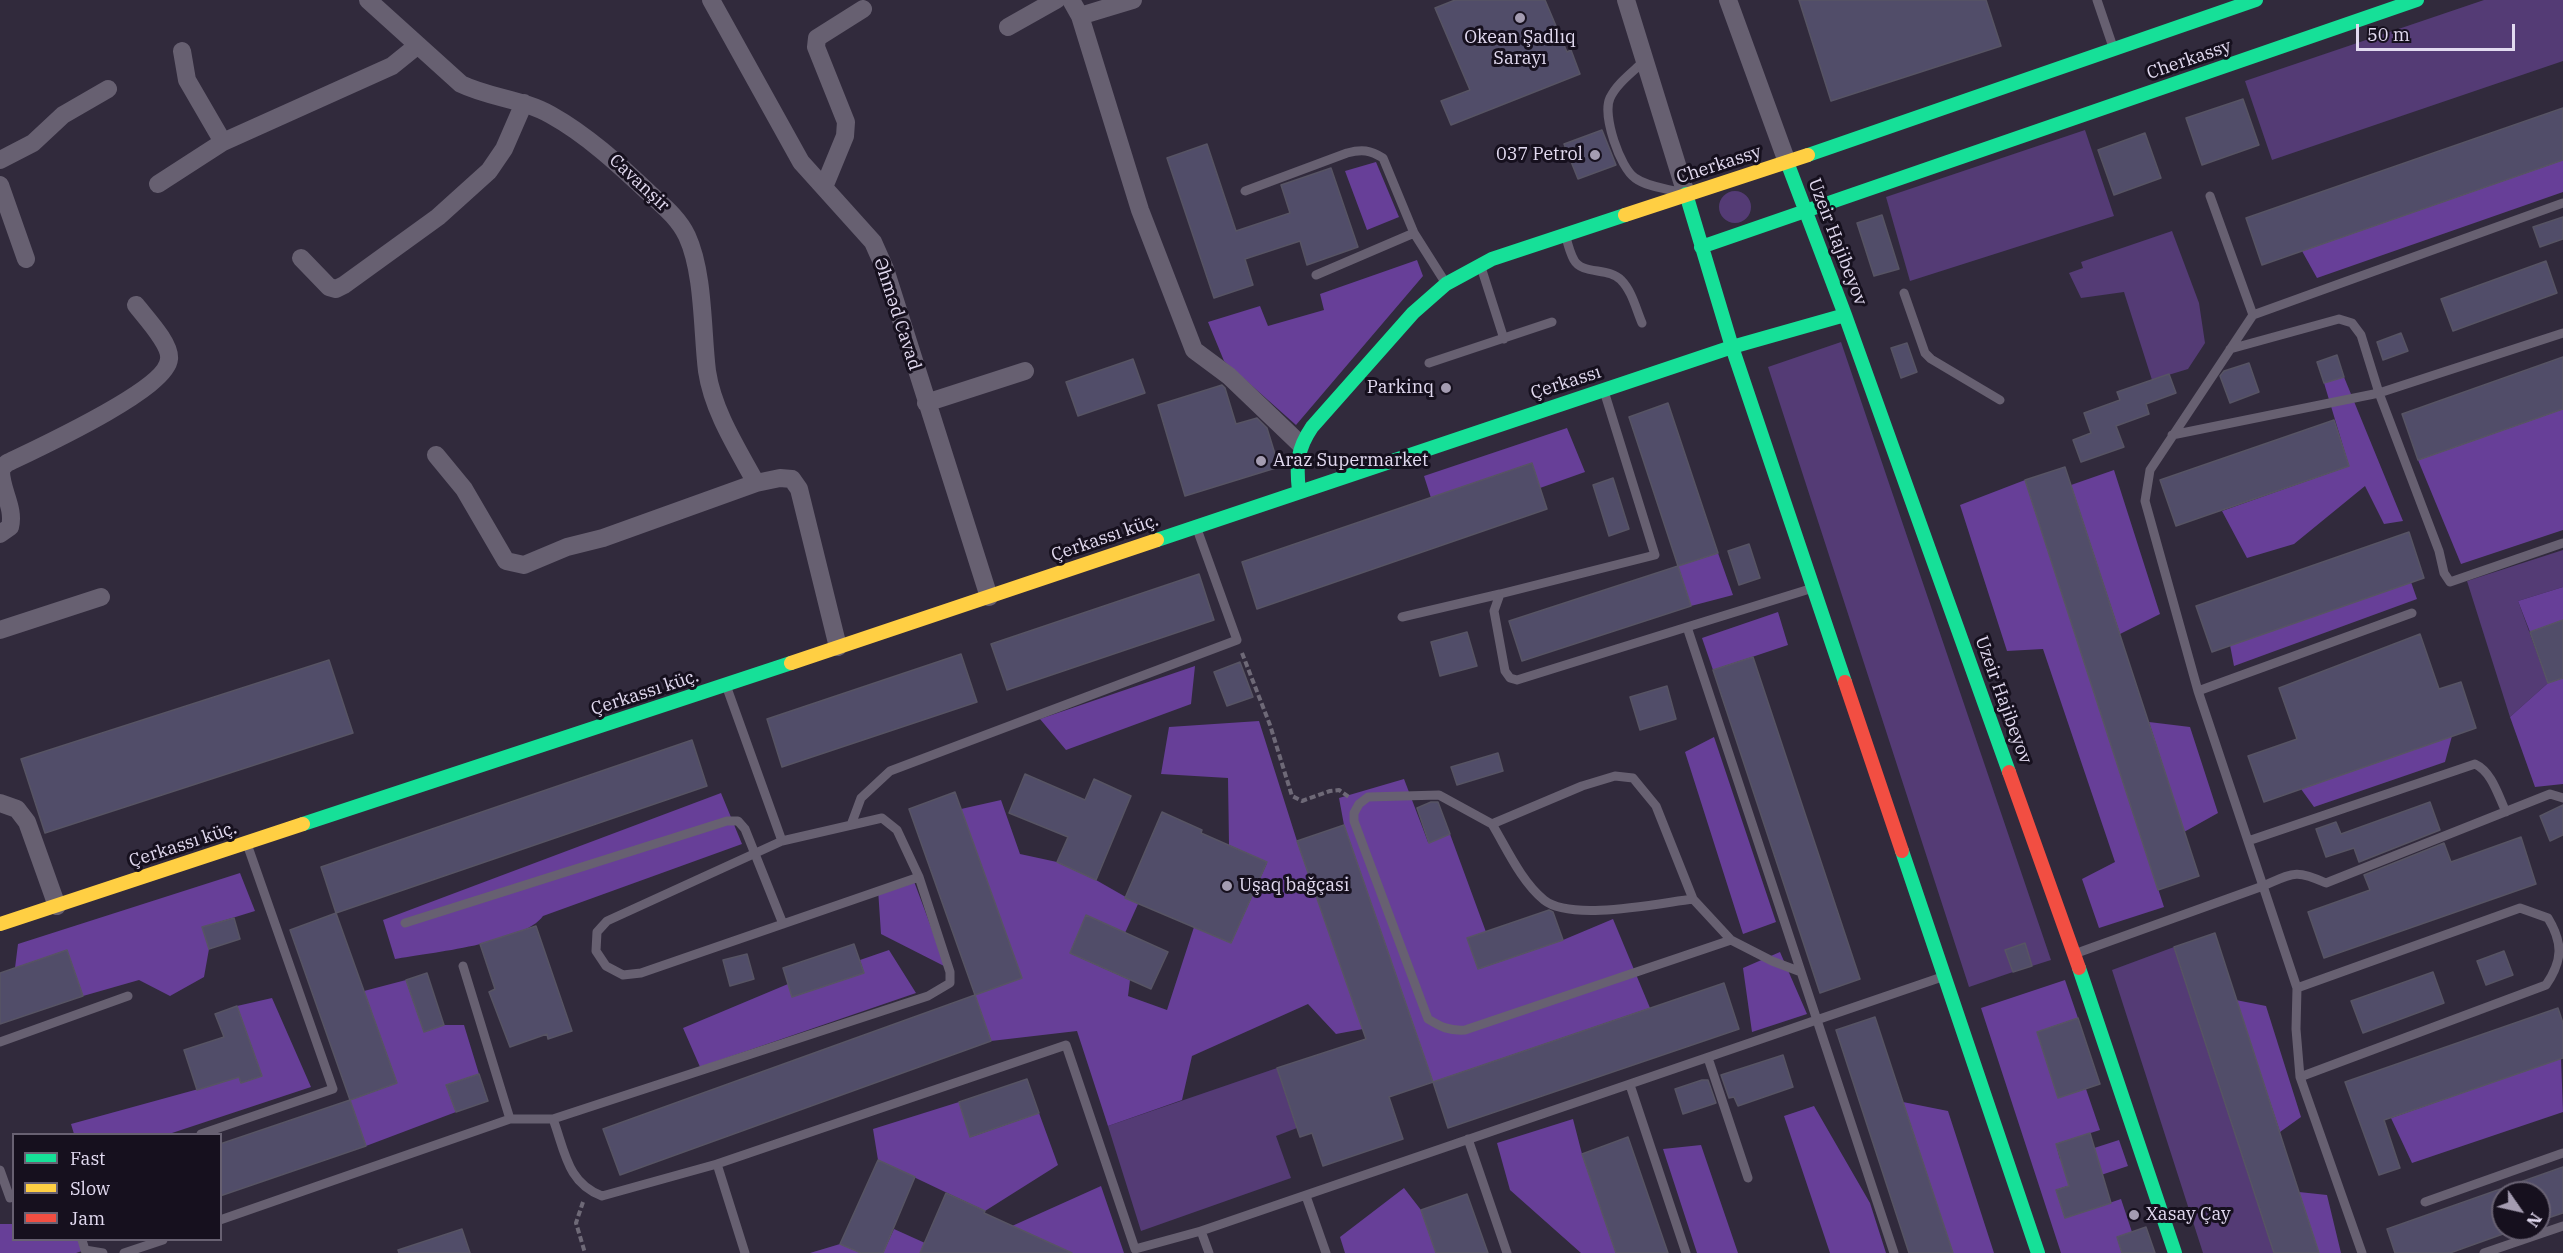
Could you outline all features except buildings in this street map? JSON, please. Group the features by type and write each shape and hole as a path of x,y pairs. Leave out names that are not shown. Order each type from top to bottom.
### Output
{"street":[{"name":"Cavanşir","path":"368,0 461,84 477,92 524,103 552,115 605,152 677,219 687,236 693,253 701,299 711,390 734,443 756,483"},
{"name":"Əhməd Cavad","path":"711,0 801,162 873,242 885,268 989,597"},
{"path":"1008,27 1056,0"},
{"path":"1071,0 1080,16 1140,210 1194,350 1229,376 1300,444 1295,460 1299,491"},
{"path":"1080,16 1133,0"},
{"path":"1626,0 1732,347 2038,1253"},
{"path":"1728,0 1787,162"},
{"name":"Cherkassy","path":"1300,444 1413,313 1446,284 1480,265 2256,0"},
{"name":"Cherkassy","path":"1701,247 2417,0"},
{"path":"824,187 839,156 845,136 846,122 816,47 818,38 863,9"},
{"path":"158,184 223,142 392,66 418,45"},
{"path":"182,51 187,80 223,142"},
{"path":"0,160 33,143 63,115 108,89"},
{"path":"301,258 329,287 336,290 344,285 438,217 489,171 504,149 524,103"},
{"name":"Uzeir Hajibeyov","path":"1787,162 1845,315 2074,954 2175,1253"},
{"path":"0,185 26,259"},
{"path":"0,534 10,527 12,518 0,477 1,470 8,463 106,413 163,375 169,361 168,348 136,305"},
{"name":"Çerkassı","path":"1299,491 1732,347 1845,315"},
{"path":"926,403 1025,371"},
{"path":"436,455 464,489 506,561 524,565 567,547 603,538 756,483 780,478 792,479 799,489 838,647"},
{"name":"Çerkassı küç.","path":"0,924 726,685 1299,491"},
{"path":"0,630 101,597"},
{"path":"0,803 17,809 27,822 57,906"}],"lane":[{"path":"2097,0 2114,49"},
{"path":"1644,61 1611,97 1607,106 1608,119 1623,164 1629,173 1645,183 1686,194"},
{"path":"1245,191 1361,149 1383,158 1414,232 1446,284"},
{"path":"2210,196 2253,315"},
{"path":"2362,1253 2301,1077 2296,1029 2297,988 2198,691 2145,501 2150,470 2253,315 2563,203"},
{"path":"1316,275 1414,232"},
{"path":"1565,235 1575,262 1582,267 1610,272 1620,278 1627,288 1642,323"},
{"path":"1480,265 1504,339"},
{"path":"1904,293 1925,352 1931,359 2000,400"},
{"path":"2229,350 2339,319 2352,322 2361,335 2379,393 2439,551 2444,573 2450,582 2563,543"},
{"path":"1429,363 1552,322"},
{"path":"2172,435 2379,393 2563,333"},
{"path":"1402,617 1655,555 1604,390"},
{"path":"851,825 861,798 890,771 1237,640 1196,527"},
{"path":"1500,594 1494,611 1505,671 1510,678 1517,680 1814,588"},
{"path":"2198,691 2412,613"},
{"path":"1687,627 1894,1253"},
{"path":"726,685 782,841"},
{"path":"2248,841 2475,764 2489,775 2506,812"},
{"path":"1492,824 1582,786 1615,776 1633,778 1656,806 1693,899 1731,940 1761,956 1801,972"},
{"path":"2074,954 2293,873 2306,874 2326,883 2550,794 2563,798"},
{"path":"1693,899 1615,911 1559,908 1545,902 1530,887 1492,824 1439,795 1368,796 1359,804 1354,813 1353,821 1428,1019 1451,1031 1465,1030 1731,940"},
{"path":"222,1219 510,1119 553,1119 928,996 943,989 950,983 950,972 919,877 897,830 882,818 782,841 607,921 597,932 596,951 606,966 623,975 641,973 919,877"},
{"path":"405,923 727,821 738,821 745,829 756,853 783,924"},
{"path":"204,1133 333,1089 247,844"},
{"path":"2297,988 2520,908 2548,918 2561,938"},
{"path":"2301,1077 2546,985 2555,971 2563,926"},
{"path":"463,966 510,1119"},
{"path":"553,1119 575,1179 586,1190 602,1196 717,1164 1066,1045 1135,1249 1202,1231 1306,1197 1468,1139 1945,976"},
{"path":"0,1042 128,996"},
{"path":"1708,1058 1748,1178"},
{"path":"1630,1085 1686,1253"},
{"path":"1468,1139 1507,1253"},
{"path":"2425,1202 2563,1153"},
{"path":"717,1164 745,1253"},
{"path":"0,1170 10,1198 12,1198"},
{"path":"1306,1197 1326,1253"},
{"path":"2484,1253 2563,1226"},
{"path":"1202,1231 1209,1253"},
{"path":"83,1241 85,1250 103,1253"},
{"path":"124,1253 157,1241"}],"path":[{"path":"1237,640 1270,725 1292,796 1302,801 1339,790 1359,804"},
{"path":"585,1253 576,1223 586,1190"}],"shaded area":[{"path":"2484,0 2563,0 2563,61 2272,160 2245,81"},
{"path":"2085,130 2114,216 1910,281 1886,197"},
{"path":"2563,160 2563,192 2317,278 2302,251"},
{"path":"1376,162 1399,217 1367,230 1345,171"},
{"path":"1735,191 1746,196 1751,207 1746,218 1735,223 1724,218 1719,207 1724,196"},
{"path":"2172,231 2199,303 2205,343 2188,369 2152,380 2124,292 2081,298 2069,273 2083,268 2081,262"},
{"path":"1417,260 1423,276 1296,425 1224,361 1208,322 1260,306 1268,326 1324,310 1320,294"},
{"path":"1841,342 2051,960 2032,966 2025,944 2006,950 2013,972 1969,987 1768,367"},
{"path":"2344,377 2403,521 2384,524 2365,486 2294,544 2247,558 2222,511 2349,466 2324,383"},
{"path":"2563,409 2563,530 2461,564 2418,460"},
{"path":"1567,428 1585,472 1540,488 1532,463 1431,498 1424,476"},
{"path":"2114,470 2160,614 2120,634 2071,485"},
{"path":"2025,480 2164,907 2099,928 2082,879 2115,862 2043,649 2007,651 1960,505"},
{"path":"2563,550 2563,587 2518,601 2548,683 2510,717 2467,581"},
{"path":"1718,553 1733,595 1691,606 1678,566"},
{"path":"2411,582 2417,599 2234,666 2230,645"},
{"path":"2563,587 2563,620 2530,632 2518,601"},
{"path":"1778,612 1788,645 1713,670 1702,638"},
{"path":"1195,666 1191,704 1066,750 1040,719"},
{"path":"2563,678 2563,784 2535,787 2510,717 2548,683"},
{"path":"1259,721 1297,841 1363,1029 1336,1034 1308,1004 1192,1056 1182,1100 1108,1126 1077,1031 991,1041 975,995 961,809 1001,800 1020,854 1057,862 1096,880 1138,904 1125,933 1086,916 1070,953 1130,980 1128,996 1167,1010 1194,927 1231,943 1267,863 1229,845 1228,778 1161,774 1169,727"},
{"path":"2149,722 2190,727 2218,813 2184,832"},
{"path":"2452,736 2445,762 2314,807 2301,789"},
{"path":"1714,737 1776,922 1743,934 1685,752"},
{"path":"1404,779 1428,842 1450,834 1486,932 1468,939 1478,969 1563,940 1613,919 1650,1008 1433,1082 1344,825 1339,798"},
{"path":"721,793 742,844 543,916 533,925 497,940 395,959 383,920"},
{"path":"240,873 255,911 203,927 209,949 204,977 170,996 139,980 83,996 67,950 15,968 18,944"},
{"path":"912,876 946,967 881,934 878,889"},
{"path":"2174,947 2274,1253 2203,1253 2112,970"},
{"path":"889,950 916,993 700,1067 683,1028 788,984 864,973 860,960"},
{"path":"1780,952 1807,1014 1752,1032 1743,968"},
{"path":"406,980 424,1032 444,1025 464,1025 479,1074 446,1085 456,1112 366,1146 350,1100 397,1083 364,991"},
{"path":"2065,980 2078,1018 2037,1032 2058,1097 2086,1089 2100,1130 2056,1144 2060,1159 2119,1140 2128,1166 2056,1190 2065,1218 2121,1199 2132,1232 2117,1237 2122,1253 2061,1253 1981,1008"},
{"path":"272,998 311,1087 172,1133 74,1133 71,1124 213,1085 224,1038 241,1083 262,1076 237,1006"},
{"path":"2236,1000 2266,1006 2301,1117 2280,1132"},
{"path":"2561,1058 2563,1112 2412,1163 2391,1118"},
{"path":"1277,1068 1297,1128 1276,1136 1291,1178 1141,1231 1108,1126"},
{"path":"959,1102 971,1137 1039,1113 1058,1165 985,1211 878,1160 873,1129"},
{"path":"1903,1102 1948,1111 1994,1253 1953,1253"},
{"path":"1814,1106 1870,1203 1886,1253 1830,1253 1784,1116"},
{"path":"1573,1119 1582,1154 1616,1253 1581,1253 1510,1190 1497,1143"},
{"path":"1701,1145 1738,1253 1697,1253 1663,1149"},
{"path":"1101,1186 1124,1253 1046,1253 1012,1226"},
{"path":"1404,1188 1421,1210 1436,1253 1345,1253 1340,1237"},
{"path":"2299,1192 2327,1195 2341,1253 2319,1253"},
{"path":"0,1224 12,1224 12,1241 82,1241 85,1250 76,1253 0,1253"},
{"path":"894,1229 925,1243 920,1253 883,1253"},
{"path":"840,1244 861,1253 810,1253"}],"traffic: fast":[{"path":"1808,155 2256,0"},
{"path":"1701,247 2417,0"},
{"path":"1787,162 1845,315 2009,772"},
{"path":"1686,194 1732,347 1845,682"},
{"path":"1299,491 1299,457 1303,443 1312,427 1413,313 1446,284 1492,259 1625,215"},
{"path":"1157,540 1732,347 1845,315"},
{"path":"303,824 791,663"},
{"path":"1902,851 2038,1253"},
{"path":"2079,968 2175,1253"}],"traffic: slow":[{"path":"1625,215 1808,155"},
{"path":"791,663 1157,540"},
{"path":"0,924 303,824"}],"traffic: jam":[{"path":"1845,682 1902,851"},
{"path":"2009,772 2079,968"}],"place":[{"name":"Okean Şadlıq Sarayı","path":"1520,18"},
{"name":"037 Petrol","path":"1595,155"},
{"name":"Parkinq","path":"1446,388"},
{"name":"Araz Supermarket","path":"1261,461"},
{"name":"Uşaq bağçasi","path":"1227,886"},
{"name":"Xasay Çay","path":"2134,1215"}]}
